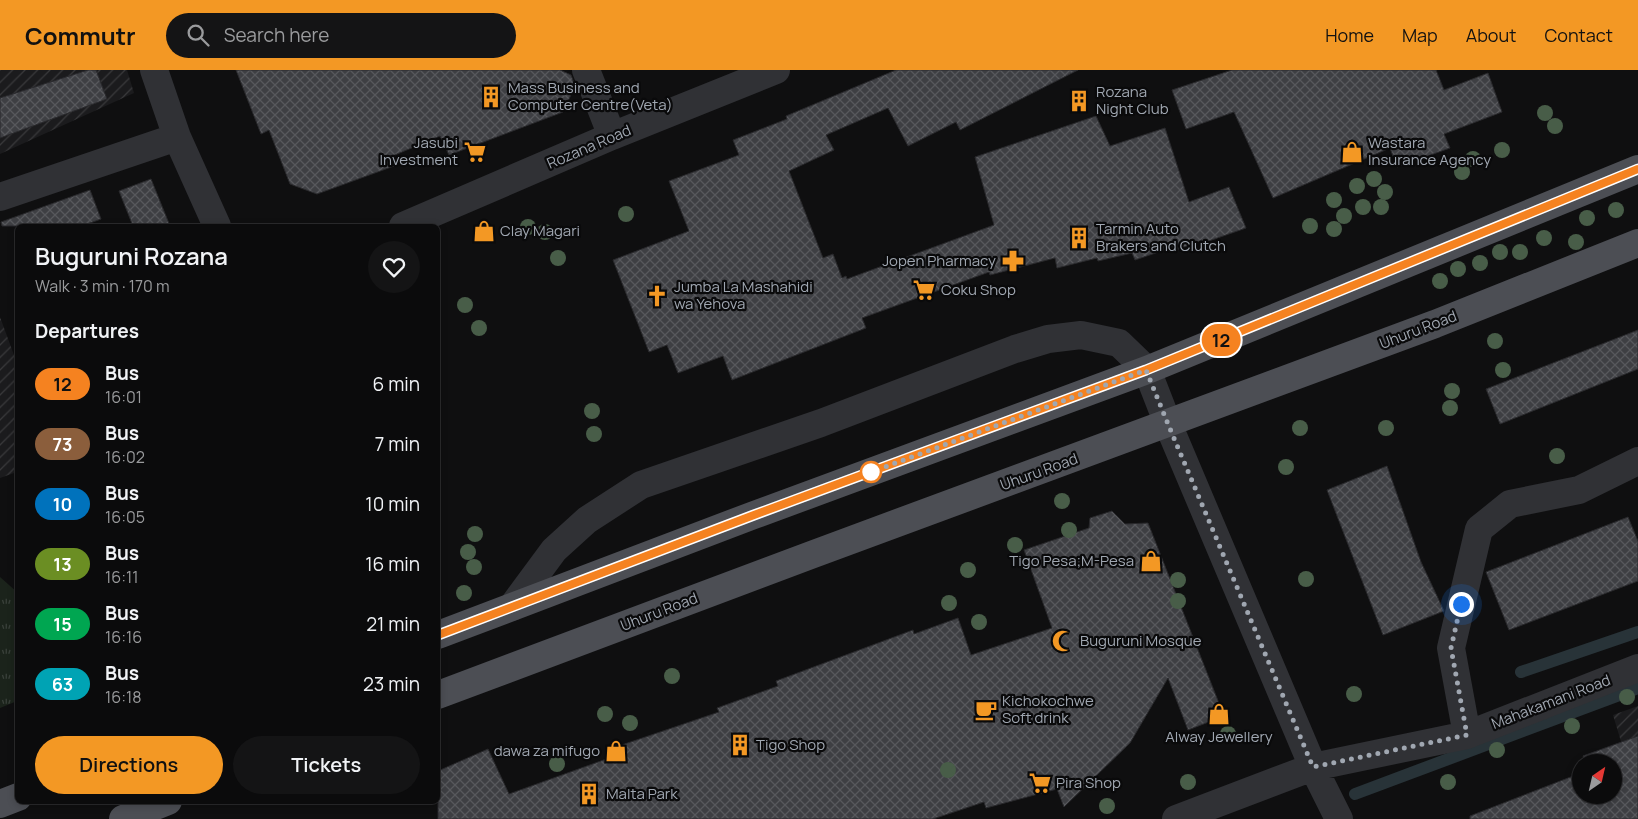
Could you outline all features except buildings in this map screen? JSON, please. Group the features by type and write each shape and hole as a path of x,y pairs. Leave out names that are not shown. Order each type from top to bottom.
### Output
{"main road":[{"path":"440,634 754,515 1146,370 1638,169"},
{"name":"Uhuru Road","path":"440,694 1435,324 1638,243"},
{"path":"0,804 15,798"},
{"path":"123,819 160,804"}],"street":[{"path":"154,70 177,137 216,224"},
{"path":"586,70 612,136"},
{"name":"Rozana Road","path":"408,224 612,136 776,70"},
{"path":"0,197 177,137"},
{"path":"512,607 554,550 587,520 641,485 821,422 1015,349 1048,339 1081,335 1120,344 1146,370 1313,767 1340,819"},
{"path":"1467,735 1451,648 1479,529 1510,504 1579,490 1638,461"},
{"name":"Mahakamani Road","path":"1176,819 1313,767 1467,735 1638,668"}],"shaded area":[{"path":"0,70 127,70 134,93 0,154"},
{"path":"0,317 15,358 15,473 0,478"},
{"path":"1638,706 1638,819 1609,804 1622,804 1622,782 1632,778 1613,715"}],"green space":[{"path":"0,577 15,590 15,702 0,708"}],"waterway":[{"path":"1521,672 1638,632"},
{"path":"1355,794 1638,688"}],"bus line":[{"name":"12","path":"440,634 754,515 1146,370 1638,169"}],"place":[{"name":"Mass Business and Computer Centre(Veta)","path":"491,97"},
{"name":"Rozana Night Club","path":"1079,101"},
{"name":"Jasubi Investment","path":"475,152"},
{"name":"Wastara Insurance Agency","path":"1352,152"},
{"name":"Clay Magari","path":"484,231"},
{"name":"Tarmin Auto Brakers and Clutch","path":"1079,238"},
{"name":"Jopen Pharmacy","path":"1013,261"},
{"name":"Coku Shop","path":"924,290"},
{"name":"Jumba La Mashahidi wa Yehova","path":"657,296"},
{"name":"Tigo Pesa;M-Pesa","path":"1151,561"},
{"name":"Buguruni Mosque","path":"1063,641"},
{"name":"Kichokochwe Soft drink","path":"986,710"},
{"name":"Alway Jewellery","path":"1219,714"},
{"name":"Tigo Shop","path":"740,745"},
{"name":"dawa za mifugo","path":"616,751"},
{"name":"Pira Shop","path":"1040,783"},
{"name":"Malta Park","path":"589,794"}],"route":[{"path":"871,472 866,474 1146,370 1313,767 1467,735 1451,648 1461,604"}]}
